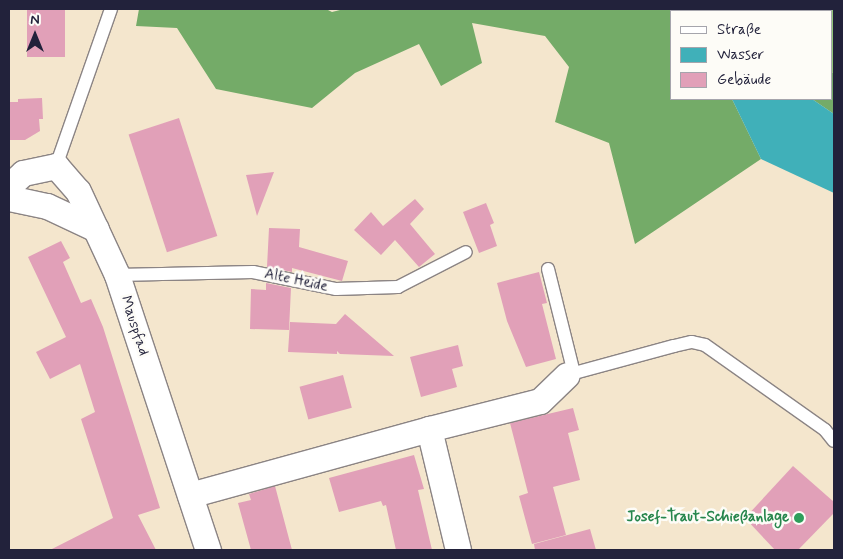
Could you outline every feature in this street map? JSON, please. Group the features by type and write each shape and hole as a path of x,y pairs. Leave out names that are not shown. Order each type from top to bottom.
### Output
{"street":[{"path":"9,186 23,173 56,166"},
{"name":"Mauspfad","path":"56,166 78,191 117,275 208,550"},
{"path":"9,198 47,206 96,229"},
{"path":"190,495 429,429 540,401 571,374"},
{"path":"429,429 458,550"}],"lane":[{"path":"56,166 111,9"},
{"name":"Alte Heide","path":"117,275 253,272 336,289 398,287 466,252"},
{"path":"548,269 571,374 692,342 705,345 825,430 834,441"}],"green space":[{"path":"139,9 326,9 332,12 344,9 676,9 670,10 670,100 732,100 761,159 635,244 609,143 555,122 569,67 545,36 472,23 482,63 441,86 419,44 355,73 312,108 216,89 177,28 136,26"},
{"path":"754,9 834,9 834,74 833,10"},
{"path":"833,73 834,74 834,114 813,100 833,100"}],"water":[{"path":"732,100 813,100 834,114 834,193 761,159"}],"building":[{"path":"27,9 65,9 65,57 27,57"},
{"path":"42,98 43,119 39,119 40,131 25,140 9,140 9,102 18,102 18,99"},
{"path":"179,118 217,236 167,252 129,134"},
{"path":"274,172 257,216 246,175"},
{"path":"415,199 424,209 410,224 435,254 419,267 395,240 381,255 354,230 371,212 383,226"},
{"path":"486,203 494,223 490,225 497,246 479,253 463,212"},
{"path":"269,228 300,229 299,247 348,261 342,281 292,268 292,272 267,267"},
{"path":"61,241 70,258 63,262 81,303 91,299 103,327 160,508 138,515 156,550 50,550 113,518 81,419 95,412 80,364 50,379 36,352 66,337 28,257"},
{"path":"539,272 547,303 542,304 556,359 526,367 507,321 497,283"},
{"path":"266,283 291,288 289,330 250,329 251,289 266,290"},
{"path":"345,314 394,356 340,354 337,351 337,354 288,352 290,322 336,324"},
{"path":"458,345 463,366 452,369 457,387 421,397 410,357"},
{"path":"343,375 352,408 308,419 300,387"},
{"path":"573,408 579,430 568,433 580,480 553,487 566,535 532,544 519,496 528,493 510,423"},
{"path":"414,455 424,489 418,490 432,550 396,550 386,505 383,506 381,501 339,512 329,478"},
{"path":"793,466 834,502 834,513 798,550 775,550 745,518"},
{"path":"275,486 292,550 251,550 238,503 251,500 249,494"},
{"path":"590,529 596,550 535,550 534,544"}],"place":[{"name":"Josef-Traut-Schießanlage","path":"799,518"}]}
